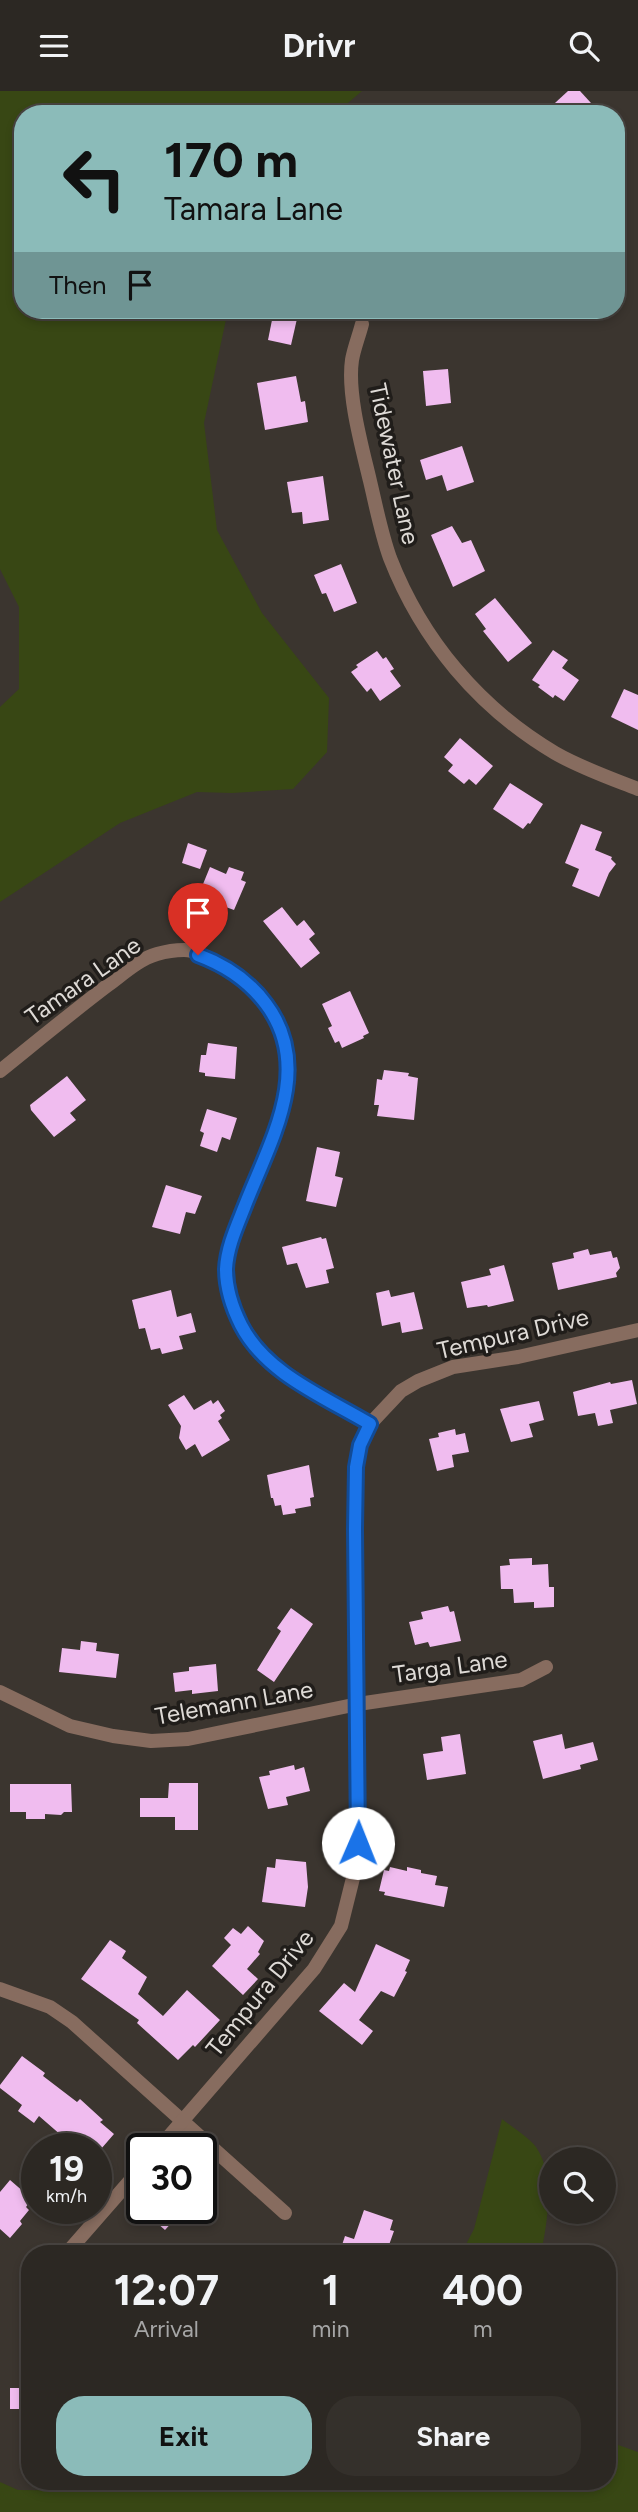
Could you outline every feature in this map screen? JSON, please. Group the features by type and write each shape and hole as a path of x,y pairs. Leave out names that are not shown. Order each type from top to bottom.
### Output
{"street":[{"name":"Tidewater Lane","path":"362,324 352,361 360,436 390,558 430,637 455,670 516,727 556,753 638,789"},
{"name":"Tamara Lane","path":"0,1071 112,982 157,954 185,950 212,960 255,989 274,1014 287,1045 289,1072 276,1125 231,1243 226,1269 232,1305 242,1327 264,1357 295,1380 370,1424"},
{"name":"Tempura Drive","path":"173,2133 314,1969 341,1926 354,1874 358,1843 356,1467 360,1445 370,1424 401,1391 453,1367 518,1357 638,1330"},
{"name":"Targa Lane","path":"358,1704 521,1680 546,1667"},
{"name":"Telemann Lane","path":"0,1692 70,1725 113,1736 151,1741 188,1739 358,1704"},
{"path":"0,1989 50,2007 72,2022 285,2213"},
{"path":"74,2245 126,2185"}],"green space":[{"path":"0,91 362,91 346,105 14,105 14,319 226,319 204,423 217,530 262,613 329,698 327,752 293,789 197,792 120,823 0,902 0,707 19,689 19,607 0,569"},
{"path":"502,2119 536,2147 539,2153 539,2224 546,2224 543,2245 466,2245 474,2229"},
{"path":"616,2444 638,2452 638,2512 0,2512 0,2482 18,2490 616,2490"}],"building":[{"path":"568,91 580,91 591,103 589,105 553,105"},
{"path":"272,319 297,319 291,345 268,340"},
{"path":"448,369 451,403 426,406 423,371"},
{"path":"296,376 301,402 305,401 308,422 265,430 257,383"},
{"path":"462,446 474,482 447,491 442,475 426,480 420,460"},
{"path":"323,476 329,520 303,524 302,512 292,513 287,482"},
{"path":"452,526 462,543 471,540 485,571 453,587 431,535"},
{"path":"341,564 357,603 334,612 314,575"},
{"path":"495,598 532,643 508,662 483,631 486,629 475,614"},
{"path":"553,650 568,660 562,668 579,680 564,701 555,695 553,698 532,680"},
{"path":"377,651 383,659 386,657 394,669 390,671 401,686 380,701 371,688 367,692 351,672 358,667 356,665"},
{"path":"624,689 638,695 638,730 611,717"},
{"path":"460,738 493,766 476,785 469,779 464,784 448,771 453,765 444,757"},
{"path":"510,783 543,804 530,824 523,829 493,809"},
{"path":"581,824 602,832 595,850 612,857 616,864 609,873 599,897 572,886 579,869 565,863"},
{"path":"188,843 207,850 200,869 182,863"},
{"path":"210,867 226,874 229,867 244,872 241,880 246,882 234,910 212,902 215,895 201,889"},
{"path":"282,907 297,926 304,920 315,934 309,939 320,953 301,968 263,921"},
{"path":"350,991 369,1033 342,1048 339,1041 335,1043 328,1028 332,1026 322,1004"},
{"path":"208,1043 237,1047 235,1079 205,1076 205,1073 199,1072 201,1055 206,1055"},
{"path":"384,1070 409,1073 408,1076 418,1078 414,1120 377,1116 379,1105 374,1105 377,1079 382,1080"},
{"path":"67,1076 86,1100 70,1113 76,1120 54,1137 31,1110 30,1105"},
{"path":"207,1109 237,1118 230,1140 222,1137 217,1152 200,1146 204,1133 200,1131"},
{"path":"317,1147 340,1152 335,1176 343,1178 336,1207 306,1201"},
{"path":"166,1185 202,1196 195,1214 186,1212 180,1234 152,1227"},
{"path":"326,1238 334,1268 326,1270 329,1283 306,1288 297,1263 287,1265 282,1247"},
{"path":"588,1249 590,1255 611,1251 613,1258 617,1257 620,1268 616,1273 617,1277 558,1290 552,1263 574,1258 573,1253"},
{"path":"504,1265 514,1301 488,1307 467,1308 461,1282 491,1275 489,1269"},
{"path":"171,1290 177,1317 191,1313 196,1332 179,1336 183,1349 162,1354 160,1348 151,1350 145,1328 139,1329 132,1300"},
{"path":"389,1290 391,1297 414,1292 423,1329 402,1333 400,1322 382,1326 376,1293"},
{"path":"632,1380 637,1404 610,1410 613,1423 598,1426 595,1413 578,1416 573,1392 610,1382"},
{"path":"184,1395 194,1410 211,1400 213,1404 218,1400 225,1411 218,1421 230,1440 202,1457 195,1444 186,1450 179,1438 181,1426 168,1405"},
{"path":"539,1401 544,1420 529,1424 533,1437 511,1442 500,1409"},
{"path":"455,1429 456,1435 465,1433 469,1452 452,1455 454,1467 437,1471 429,1439 439,1437 438,1433"},
{"path":"309,1465 314,1497 310,1498 311,1506 283,1515 281,1505 275,1506 271,1498 267,1475"},
{"path":"532,1558 532,1565 548,1564 549,1587 554,1587 554,1607 534,1608 534,1602 514,1603 513,1589 501,1589 500,1566 510,1565 509,1559"},
{"path":"448,1606 450,1612 454,1611 461,1641 430,1647 428,1642 415,1645 409,1622 423,1619 421,1612"},
{"path":"291,1608 313,1624 274,1682 257,1670 281,1631 277,1628"},
{"path":"81,1641 97,1643 96,1651 119,1654 116,1678 59,1672 62,1648 80,1650"},
{"path":"216,1664 218,1691 192,1694 192,1690 175,1692 173,1673 189,1671 189,1667"},
{"path":"460,1734 466,1774 427,1780 423,1754 443,1751 441,1737"},
{"path":"562,1734 565,1749 593,1742 598,1760 580,1765 581,1769 543,1779 533,1741"},
{"path":"294,1765 295,1770 304,1767 310,1791 286,1797 288,1805 268,1809 259,1777 270,1775 269,1771"},
{"path":"169,1783 198,1783 198,1830 175,1830 175,1817 140,1817 140,1798 168,1798"},
{"path":"10,1784 71,1784 72,1812 64,1812 61,1815 45,1814 45,1819 26,1819 26,1812 10,1812"},
{"path":"276,1859 306,1862 308,1887 305,1907 262,1902 267,1867 275,1868"},
{"path":"390,1867 407,1871 407,1867 437,1876 435,1885 448,1887 444,1907 384,1895 385,1892 379,1891 384,1870 389,1871"},
{"path":"248,1926 264,1941 258,1952 260,1954 247,1969 258,1979 243,1995 212,1966 231,1945 224,1938 233,1928 241,1934"},
{"path":"110,1940 126,1951 122,1958 147,1977 138,1994 163,2016 187,1990 220,2020 195,2047 193,2045 178,2060 137,2023 139,2020 81,1979"},
{"path":"376,1944 410,1960 394,1997 381,1991 359,2020 373,2031 362,2045 319,2011 344,1983 355,1992"},
{"path":"22,2056 77,2102 80,2099 114,2134 112,2136 112,2133 59,2133 39,2116 34,2123 18,2111 22,2105 0,2088"},
{"path":"10,2180 21,2190 22,2224 10,2238 0,2229 0,2192"},
{"path":"364,2210 393,2220 390,2230 394,2231 389,2245 342,2245 345,2236 354,2239"},
{"path":"158,2224 170,2224 165,2230"},
{"path":"10,2388 21,2388 21,2409 10,2409"}],"route":[{"path":"198,955 234,973 255,989 274,1014 287,1045 287,1088 276,1125 231,1243 226,1269 232,1305 242,1327 264,1357 295,1380 370,1424 360,1445 356,1467 358,1843"}]}
